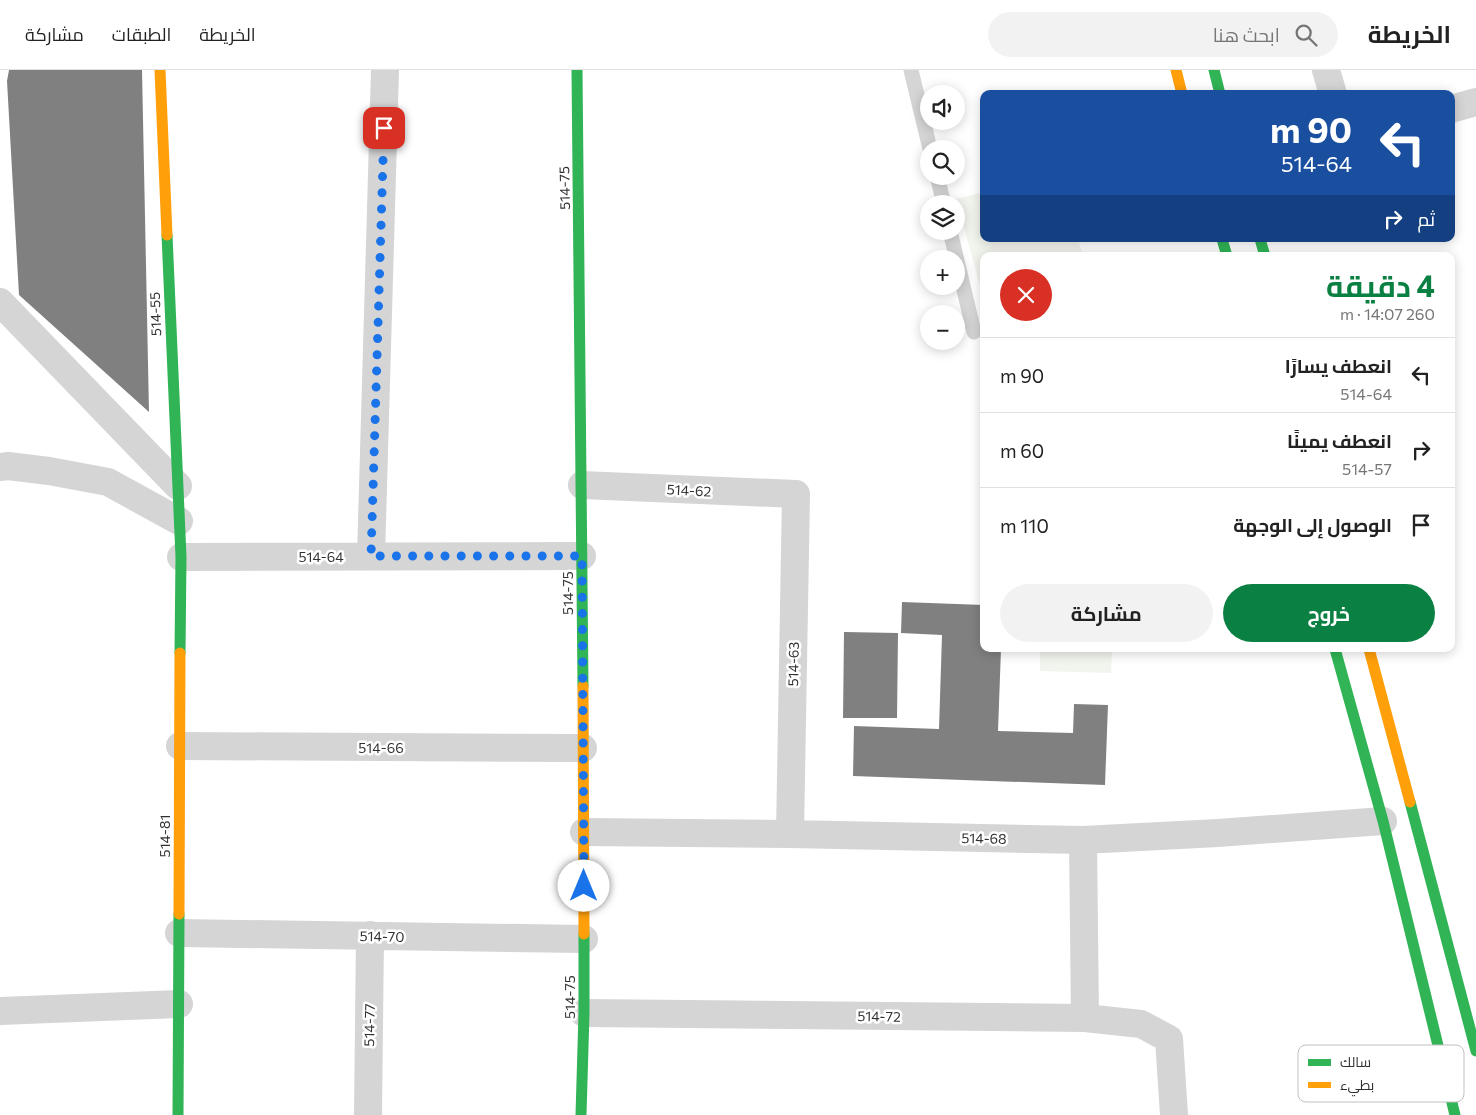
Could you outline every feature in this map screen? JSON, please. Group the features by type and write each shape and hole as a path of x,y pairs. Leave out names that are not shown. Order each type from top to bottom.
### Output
{"street":[{"name":"514-55","path":"160,70 180,557"},
{"path":"371,556 385,70"},
{"name":"514-75","path":"577,70 584,832 584,1012 581,1115"},
{"path":"1176,70 1181,90"},
{"path":"1214,70 1219,90"},
{"path":"1326,70 1332,90"},
{"path":"1455,107 1476,102"},
{"path":"0,302 178,486"},
{"path":"0,468 8,466 49,471 108,482 179,521"},
{"name":"514-62","path":"582,485 796,494"},
{"name":"514-63","path":"790,834 796,494"},
{"name":"514-64","path":"180,557 582,556"},
{"name":"514-81","path":"178,1115 180,557"},
{"path":"1336,652 1383,821 1438,1045"},
{"path":"1370,652 1476,1051"},
{"name":"514-66","path":"180,746 583,748"},
{"name":"514-68","path":"584,832 1083,840 1218,834 1383,821"},
{"path":"1083,840 1085,1018"},
{"name":"514-70","path":"179,933 584,939"},
{"name":"514-77","path":"368,1115 370,936"},
{"path":"0,1011 179,1004"},
{"name":"514-72","path":"584,1012 1085,1018 1141,1024 1169,1039 1174,1115"},
{"path":"1452,1102 1455,1115"}],"lane":[{"path":"911,70 928,140"},
{"path":"952,240 974,332"}],"shaded area":[{"path":"980,193 980,242 1079,242 1082,252 980,252 980,286 965,231 965,197"},
{"path":"1040,652 1112,652 1111,673 1040,671"}],"building":[{"path":"9,70 142,70 149,412 19,295 7,81"},
{"path":"902,602 980,605 980,652 1001,652 998,731 1073,733 1074,704 1108,705 1105,785 853,776 854,726 939,729 942,635 901,633"},
{"path":"844,632 898,633 897,718 843,718"}],"traffic: fast":[{"path":"577,70 583,686"},
{"path":"1214,70 1219,90"},
{"path":"167,235 181,557 180,653"},
{"path":"1223,242 1226,252"},
{"path":"1261,242 1264,252"},
{"path":"1336,652 1383,821 1438,1045"},
{"path":"1410,802 1476,1051"},
{"path":"178,1115 179,914"},
{"path":"581,1115 584,934"},
{"path":"1452,1102 1455,1115"}],"traffic: slow":[{"path":"160,70 167,235"},
{"path":"1176,70 1181,90"},
{"path":"1370,652 1410,802"},
{"path":"179,914 180,653"},
{"path":"583,686 584,934"}],"route":[{"path":"384,128 371,556 582,556 584,886"}]}
